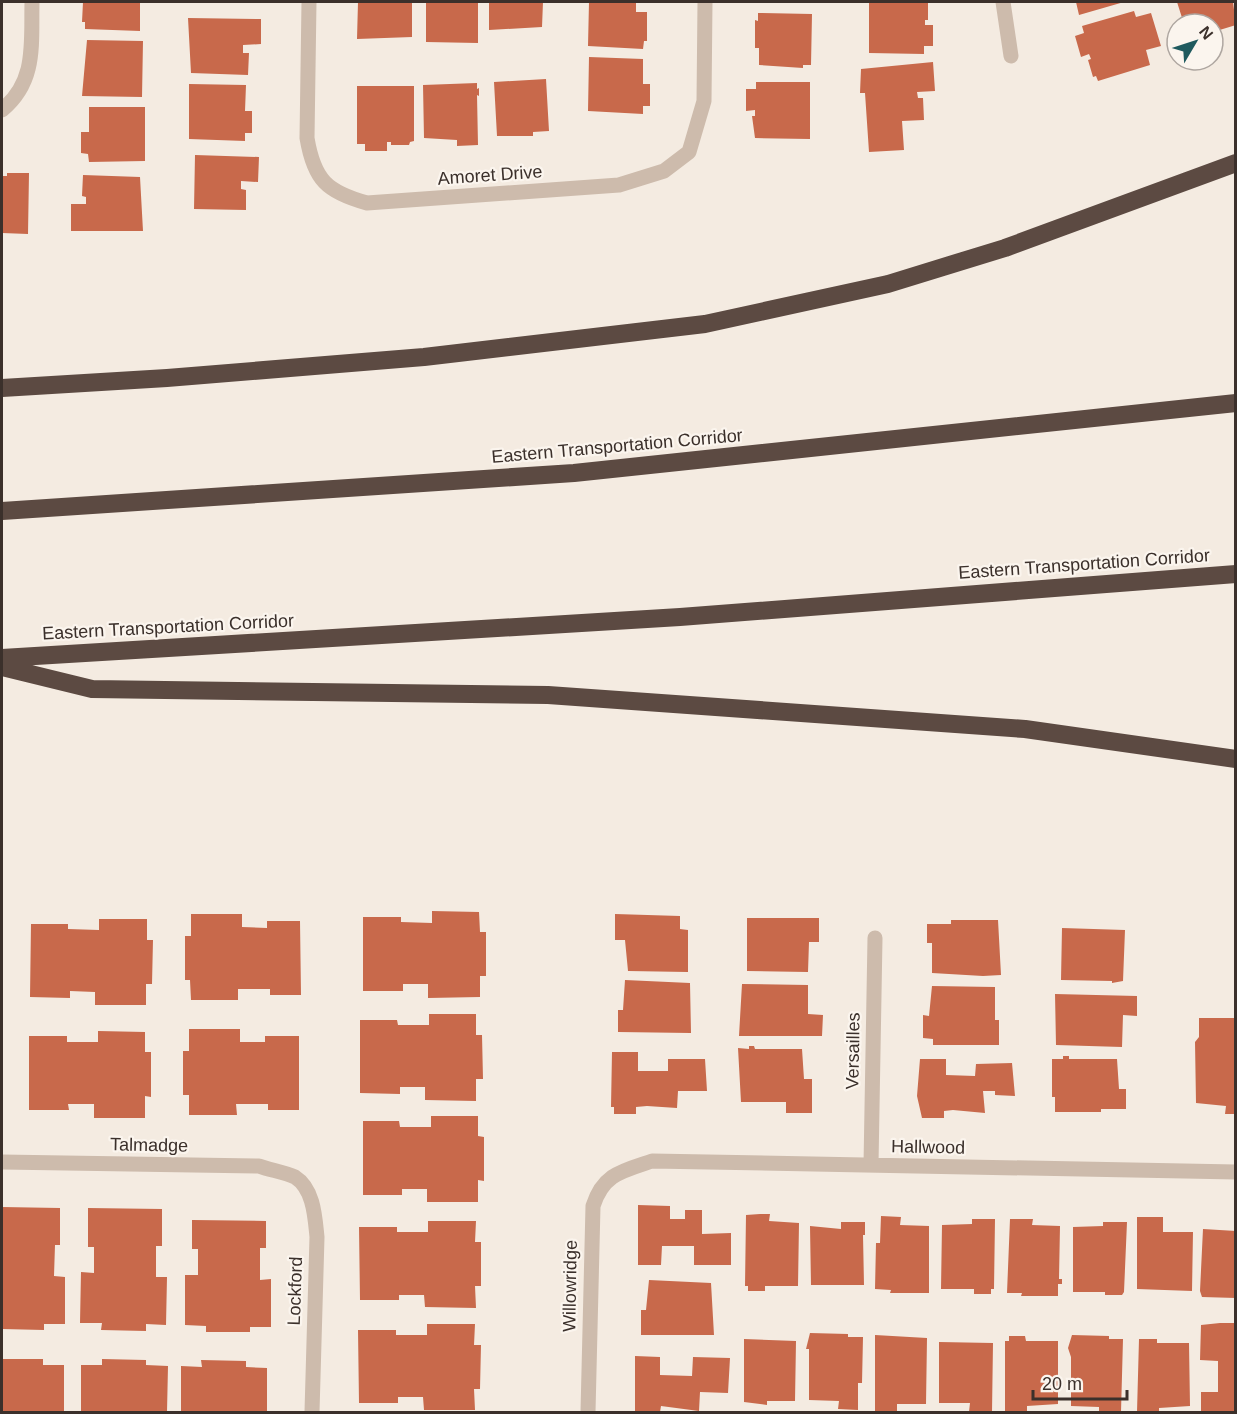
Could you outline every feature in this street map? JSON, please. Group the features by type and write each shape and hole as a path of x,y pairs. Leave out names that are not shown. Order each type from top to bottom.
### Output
{"highway":[{"path":"2,388 167,378 424,357 705,324 888,284 1005,249 1236,163"},
{"name":"Eastern Transportation Corridor","path":"2,511 574,473 1236,403"},
{"name":"Eastern Transportation Corridor","path":"2,658 680,617 1236,574"},
{"path":"2,668 92,689 548,695 1025,729 1236,759"}],"street":[{"path":"2,110 18,97 28,75 32,2"},
{"name":"Amoret Drive","path":"309,2 307,138 311,160 320,179 342,196 367,203 619,185 664,171 689,152 704,102 705,2"},
{"path":"1003,2 1011,56"},
{"name":"Versailles","path":"871,1165 875,938"},
{"name":"Hallwood","path":"621,1171 652,1161 1236,1172"},
{"name":"Talmadge","path":"2,1162 259,1166 295,1178"},
{"name":"Willowridge","path":"588,1413 593,1206 604,1183 621,1171"},
{"name":"Lockford","path":"295,1178 307,1192 313,1209 317,1238 312,1413"}],"building":[{"path":"83,2 140,2 140,31 85,29 85,22 82,22"},
{"path":"358,2 412,2 412,37 357,39"},
{"path":"426,2 478,2 478,43 426,42"},
{"path":"489,2 543,2 542,27 489,30"},
{"path":"589,2 636,2 636,12 647,12 647,41 644,41 643,49 588,46"},
{"path":"869,2 928,2 928,20 925,20 925,25 933,25 933,46 924,46 924,54 869,53"},
{"path":"1076,2 1124,2 1079,15"},
{"path":"1177,2 1233,2 1236,25 1225,28 1225,12 1180,12"},
{"path":"1134,11 1136,17 1151,13 1161,46 1146,50 1150,65 1098,81 1096,76 1093,77 1088,60 1091,59 1089,54 1081,57 1075,36 1084,33 1082,26"},
{"path":"758,13 812,14 811,65 803,65 803,68 759,65 759,48 755,48 755,20 758,21"},
{"path":"188,18 261,19 261,44 243,45 243,53 249,53 248,75 191,73"},
{"path":"87,40 143,41 142,97 82,96"},
{"path":"589,57 643,59 643,84 650,84 650,106 643,106 643,114 588,111"},
{"path":"933,62 935,91 917,92 918,98 923,98 924,120 902,121 904,150 869,152 865,93 860,93 861,69"},
{"path":"546,79 549,131 533,132 533,136 497,136 494,82"},
{"path":"756,82 810,82 810,139 755,138 752,116 755,116 755,110 746,111 746,89 756,89"},
{"path":"477,83 477,89 479,88 479,96 477,95 478,145 457,146 457,140 424,138 423,85"},
{"path":"189,84 246,85 245,111 252,111 252,133 245,133 245,141 189,139"},
{"path":"357,86 414,86 414,141 409,145 391,145 391,142 387,142 387,151 365,151 365,144 357,144"},
{"path":"89,107 145,107 145,161 89,162 88,154 81,153 81,132 89,132"},
{"path":"195,155 259,157 258,182 241,181 241,189 246,190 246,210 194,209"},
{"path":"7,173 29,173 28,234 2,233 2,176 7,176"},
{"path":"83,175 140,177 143,231 71,231 71,204 86,204 86,197 82,196"},
{"path":"432,911 479,912 480,932 486,932 486,976 480,976 480,997 428,998 428,984 403,984 403,991 363,991 363,917 401,917 401,922 432,923"},
{"path":"191,914 242,914 242,927 267,928 267,921 300,921 301,995 270,995 270,989 238,989 238,1000 191,1000 190,980 185,980 185,936 191,936"},
{"path":"615,914 680,916 680,929 688,930 688,972 628,971 625,940 615,940"},
{"path":"747,918 819,918 819,942 809,942 808,972 747,971"},
{"path":"99,919 147,919 147,940 153,940 152,984 146,984 146,1005 95,1005 95,992 70,991 70,998 30,997 31,924 68,924 68,929 99,930"},
{"path":"951,920 998,920 1001,975 932,973 932,943 927,943 927,924 951,924"},
{"path":"1062,928 1125,930 1123,981 1112,983 1112,981 1061,980"},
{"path":"625,980 690,983 691,1033 618,1032 618,1010 623,1010"},
{"path":"742,984 808,985 808,1014 823,1015 822,1036 739,1036"},
{"path":"932,986 995,987 995,1020 999,1020 999,1045 933,1045 933,1039 923,1038 923,1015 929,1016"},
{"path":"1055,994 1137,996 1137,1016 1123,1015 1122,1047 1056,1045"},
{"path":"429,1014 476,1014 476,1035 482,1035 483,1079 476,1079 476,1101 425,1100 425,1087 400,1087 400,1094 360,1093 360,1020 397,1020 398,1025 429,1025"},
{"path":"1199,1018 1236,1018 1236,1114 1225,1114 1226,1106 1196,1103 1195,1042 1199,1037"},
{"path":"189,1029 240,1029 240,1042 265,1042 265,1036 299,1036 299,1110 268,1110 268,1104 236,1104 237,1115 189,1115 189,1095 183,1095 183,1051 189,1051"},
{"path":"98,1031 145,1032 145,1052 151,1052 151,1097 145,1096 145,1118 94,1118 94,1104 68,1104 69,1110 29,1110 29,1036 67,1036 67,1042 98,1042"},
{"path":"749,1046 754,1046 755,1049 802,1049 804,1079 812,1079 812,1113 786,1113 786,1102 741,1102 738,1048 749,1049"},
{"path":"612,1052 638,1052 638,1071 668,1071 668,1059 705,1059 707,1091 678,1091 677,1108 636,1107 636,1114 614,1114 614,1107 611,1107"},
{"path":"1063,1056 1069,1056 1069,1059 1117,1059 1119,1089 1126,1089 1126,1109 1101,1109 1101,1112 1055,1112 1055,1097 1052,1097 1052,1059 1063,1059"},
{"path":"920,1059 946,1059 946,1075 975,1076 976,1064 1012,1063 1015,1096 995,1095 995,1091 983,1091 985,1113 953,1110 944,1111 944,1118 922,1118 917,1096"},
{"path":"431,1116 478,1116 478,1136 484,1137 484,1181 478,1180 478,1202 427,1202 427,1189 402,1189 402,1195 363,1195 363,1121 399,1121 400,1127 431,1127"},
{"path":"638,1205 670,1206 670,1219 685,1219 685,1210 702,1210 702,1234 731,1233 731,1265 694,1265 694,1246 662,1246 661,1265 638,1265"},
{"path":"2,1207 60,1208 60,1245 55,1245 54,1276 65,1277 65,1324 44,1324 44,1330 2,1329"},
{"path":"88,1208 162,1209 162,1246 156,1246 156,1277 167,1277 166,1325 146,1324 146,1331 101,1330 102,1323 80,1323 81,1272 94,1273 94,1247 88,1247"},
{"path":"770,1214 769,1221 799,1223 798,1286 765,1286 765,1291 748,1291 748,1286 745,1286 746,1215"},
{"path":"881,1216 901,1217 900,1225 929,1226 929,1293 890,1293 891,1290 875,1289 876,1243 880,1243"},
{"path":"1137,1217 1163,1217 1163,1232 1193,1232 1192,1291 1137,1289"},
{"path":"972,1219 995,1219 994,1289 991,1289 991,1294 974,1294 974,1289 941,1289 942,1225 972,1224"},
{"path":"1010,1219 1033,1219 1032,1225 1060,1226 1059,1279 1062,1279 1062,1284 1058,1284 1058,1296 1021,1296 1022,1293 1007,1293"},
{"path":"192,1220 266,1221 266,1248 260,1248 260,1280 271,1279 271,1327 250,1327 250,1332 206,1332 206,1326 185,1325 185,1275 198,1275 198,1249 192,1249"},
{"path":"428,1221 476,1221 475,1242 481,1242 481,1286 475,1286 476,1308 425,1307 424,1295 399,1295 399,1300 360,1300 359,1227 397,1227 397,1232 428,1232"},
{"path":"841,1222 865,1222 864,1285 811,1285 810,1226 841,1229"},
{"path":"1103,1222 1127,1222 1124,1292 1122,1295 1105,1295 1105,1292 1073,1292 1073,1227 1103,1226"},
{"path":"1203,1229 1236,1231 1236,1298 1202,1297 1200,1291"},
{"path":"649,1280 711,1283 714,1335 641,1335 641,1310 646,1310"},
{"path":"1235,1323 1236,1412 1201,1412 1201,1392 1218,1392 1218,1361 1200,1360 1201,1325"},
{"path":"427,1324 475,1324 474,1345 481,1345 480,1389 474,1389 475,1410 424,1410 423,1397 398,1397 398,1403 359,1403 358,1330 396,1330 396,1335 427,1335"},
{"path":"810,1333 848,1334 848,1337 863,1337 862,1383 858,1383 858,1410 838,1409 839,1401 809,1400 809,1349 806,1349"},
{"path":"875,1335 927,1338 926,1404 897,1404 897,1412 875,1412"},
{"path":"1072,1335 1109,1336 1109,1339 1123,1339 1121,1412 1099,1412 1099,1407 1071,1406 1071,1357 1068,1348"},
{"path":"1009,1336 1025,1336 1026,1341 1058,1341 1058,1404 1027,1406 1027,1411 1005,1411 1005,1341 1009,1341"},
{"path":"744,1339 796,1341 795,1401 767,1401 767,1405 744,1402"},
{"path":"1139,1339 1157,1339 1157,1343 1189,1343 1190,1406 1159,1408 1159,1412 1137,1412"},
{"path":"939,1342 993,1343 992,1412 969,1412 970,1403 939,1403"},
{"path":"635,1356 660,1357 660,1375 692,1376 693,1357 730,1358 728,1393 700,1392 699,1411 661,1406 660,1412 635,1412"},
{"path":"2,1359 43,1359 43,1365 64,1365 64,1412 2,1412"},
{"path":"102,1359 146,1360 146,1365 168,1366 167,1412 81,1412 81,1365 102,1365"},
{"path":"201,1360 246,1361 246,1367 267,1368 267,1412 181,1412 181,1366 202,1367"}]}
